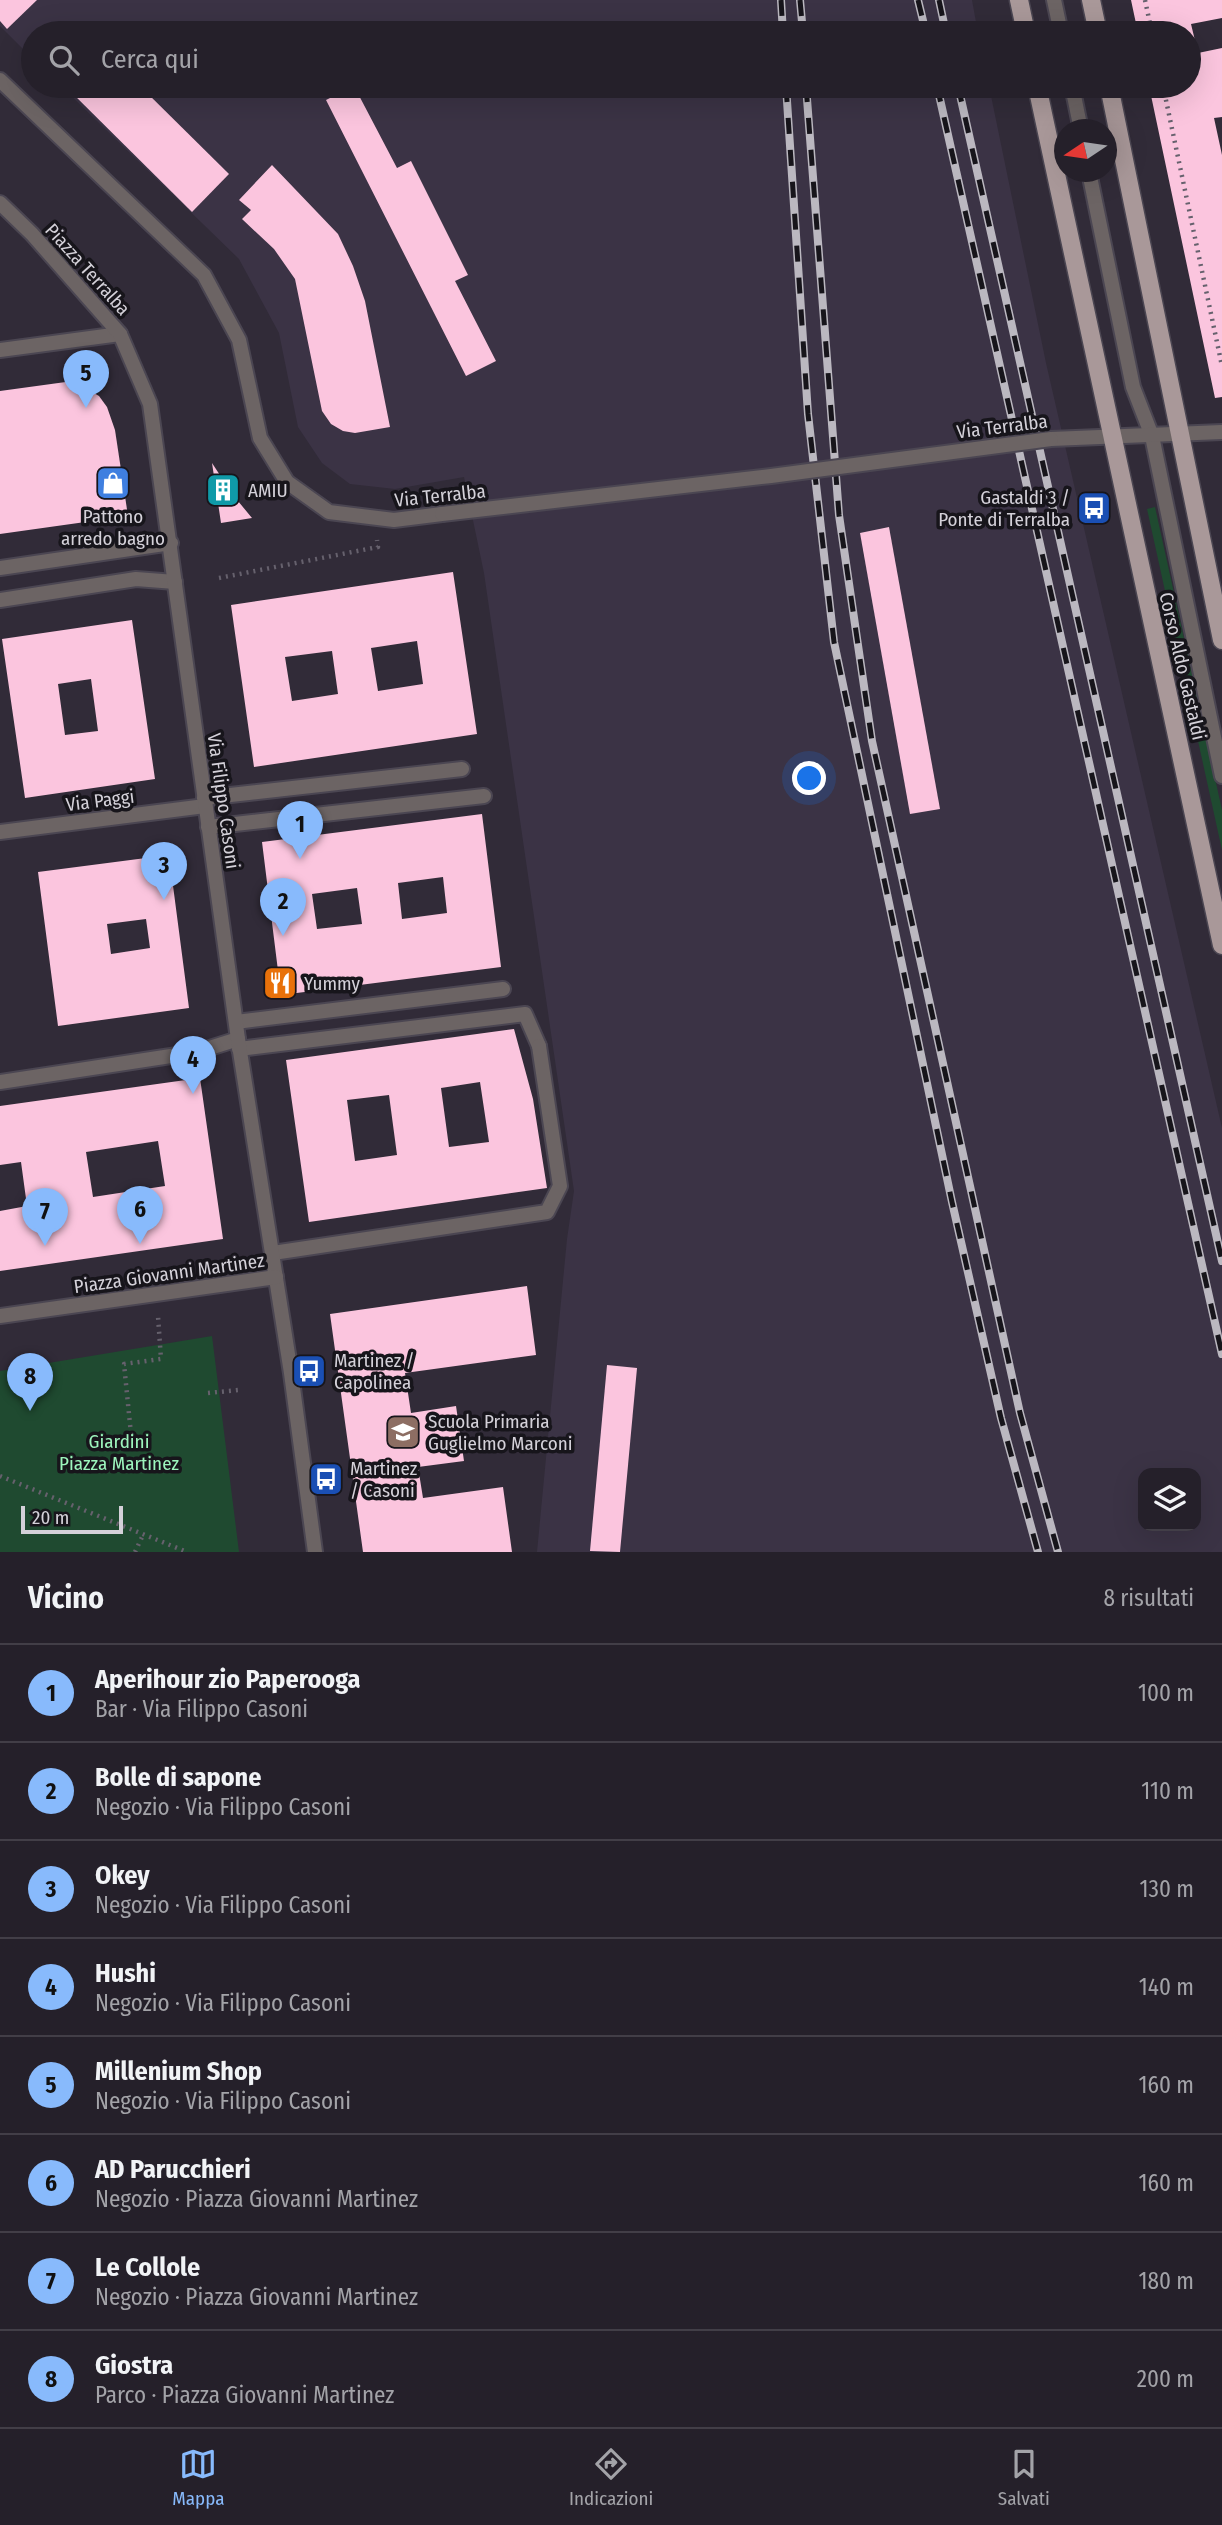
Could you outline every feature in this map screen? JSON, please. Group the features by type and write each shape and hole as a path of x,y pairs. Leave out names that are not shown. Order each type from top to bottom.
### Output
{"main road":[{"path":"1019,0 1023,21"},
{"path":"1091,0 1095,21"},
{"name":"Corso Aldo Gastaldi","path":"1039,98 1110,437 1222,945"},
{"path":"1112,98 1222,640"}],"street":[{"path":"1055,0 1059,21"},
{"name":"Via Terralba","path":"0,80 204,275 239,340 260,438 287,482 329,512 394,520 771,476 1051,439 1110,437"},
{"path":"1074,98 1079,119"},
{"name":"Corso Aldo Gastaldi","path":"1091,182 1133,387 1152,436 1222,776"},
{"name":"Piazza Terralba","path":"0,203 32,234 120,334"},
{"name":"Piazza Terralba","path":"0,350 120,334"},
{"name":"Via Filippo Casoni","path":"120,334 150,404 171,543 204,802 276,1278"},
{"path":"1110,437 1182,436 1222,432"},
{"path":"0,568 171,543"},
{"path":"0,600 136,579 175,582"},
{"name":"Via Paggi","path":"0,832 204,802 462,769"},
{"path":"208,827 484,796"},
{"path":"236,1022 503,989"},
{"name":"Piazza Giovanni Martinez","path":"239,1044 525,1014 539,1046 560,1186 547,1213 273,1253"},
{"path":"0,1082 239,1044"},
{"name":"Piazza Giovanni Martinez","path":"0,1316 276,1278 315,1552"}],"path":[{"path":"1145,0 1149,21"},
{"path":"1166,98 1222,366"},
{"path":"219,578 378,547"},
{"path":"131,1434 124,1364 161,1359 157,1294"},
{"path":"208,1393 239,1390"},
{"path":"0,1476 187,1552"},
{"path":"135,1552 143,1535"}],"shaded area":[{"path":"0,0 972,0 976,21 21,21 21,47 0,26"},
{"path":"73,98 991,98 1046,363 1222,1128 1222,1552 537,1552 574,1191 484,573 464,477 395,489 350,484 322,463 298,427 279,333 239,259"}],"green space":[{"path":"1155,507 1222,810 1222,850 1147,509"},
{"name":"Giardini Piazza Martinez","path":"212,1336 239,1552 0,1552 0,1371"}],"building":[{"path":"0,0 37,0 7,29 0,21"},
{"path":"1131,0 1222,0 1222,18 1201,22 1135,21"},
{"path":"1222,48 1222,117 1214,118 1222,155 1222,397 1215,398 1152,98 1201,98 1201,52"},
{"path":"77,98 152,98 229,174 192,212"},
{"path":"360,98 397,168 411,161 468,275 455,281 496,361 466,376 326,100"},
{"path":"272,165 338,234 353,266 365,301 390,427 355,433 343,431 331,424 322,411 295,279 274,249 242,219 251,210 239,200"},
{"path":"73,381 99,396 107,407 115,430 128,516 0,534 0,391"},
{"name":"AMIU","path":"212,463 233,495 252,518 221,523"},
{"path":"889,527 940,809 910,814 860,533"},
{"path":"453,572 477,734 254,767 231,605","holes":["417,641 423,684 378,691 371,648","332,651 338,694 292,701 285,657"]},
{"path":"132,620 155,779 25,798 2,639","holes":["91,679 98,731 65,735 58,684"]},
{"path":"482,814 501,967 281,995 262,842","holes":["443,877 447,913 402,919 398,883","357,888 362,924 317,929 312,894"]},
{"path":"169,855 189,1008 58,1026 38,872","holes":["146,919 150,948 111,954 107,924"]},
{"path":"514,1029 533,1099 547,1188 309,1222 286,1060","holes":["480,1082 489,1142 449,1147 441,1088","389,1095 397,1155 355,1161 347,1100"]},
{"path":"200,1078 223,1239 0,1271 0,1211 27,1206 21,1162 0,1165 0,1106","holes":["158,1141 165,1186 93,1197 86,1152"]},
{"name":"Scuola Primaria Guglielmo Marconi","path":"527,1286 536,1355 405,1373 411,1413 456,1406 464,1461 418,1467 423,1498 503,1487 512,1552 363,1552 330,1314"},
{"path":"607,1365 637,1368 620,1552 590,1551"}],"railway":[{"path":"781,0 782,21"},
{"path":"800,0 802,21"},
{"path":"918,0 923,21"},
{"path":"939,0 943,21"},
{"path":"787,98 808,414 834,642 952,1202 1001,1418 1038,1552"},
{"path":"807,98 839,515 872,741 1020,1413 1058,1552"},
{"path":"940,98 1222,1354"},
{"path":"961,98 1222,1261"}],"place":[{"name":"Millenium Shop","path":"86,408"},
{"name":"Pattono arredo bagno","path":"113,483"},
{"name":"AMIU","path":"223,490"},
{"name":"Gastaldi 3 / Ponte di Terralba","path":"1094,508"},
{"name":"Aperihour zio Paperooga","path":"300,859"},
{"name":"Okey","path":"164,900"},
{"name":"Bolle di sapone","path":"283,936"},
{"name":"Yummy","path":"280,983"},
{"name":"Hushi","path":"193,1094"},
{"name":"AD Parucchieri","path":"140,1244"},
{"name":"Le Collole","path":"45,1246"},
{"name":"Martinez / Capolinea","path":"309,1371"},
{"name":"Giostra","path":"30,1411"},
{"name":"Scuola Primaria Guglielmo Marconi","path":"403,1432"},
{"name":"Martinez / Casoni","path":"326,1479"}]}
